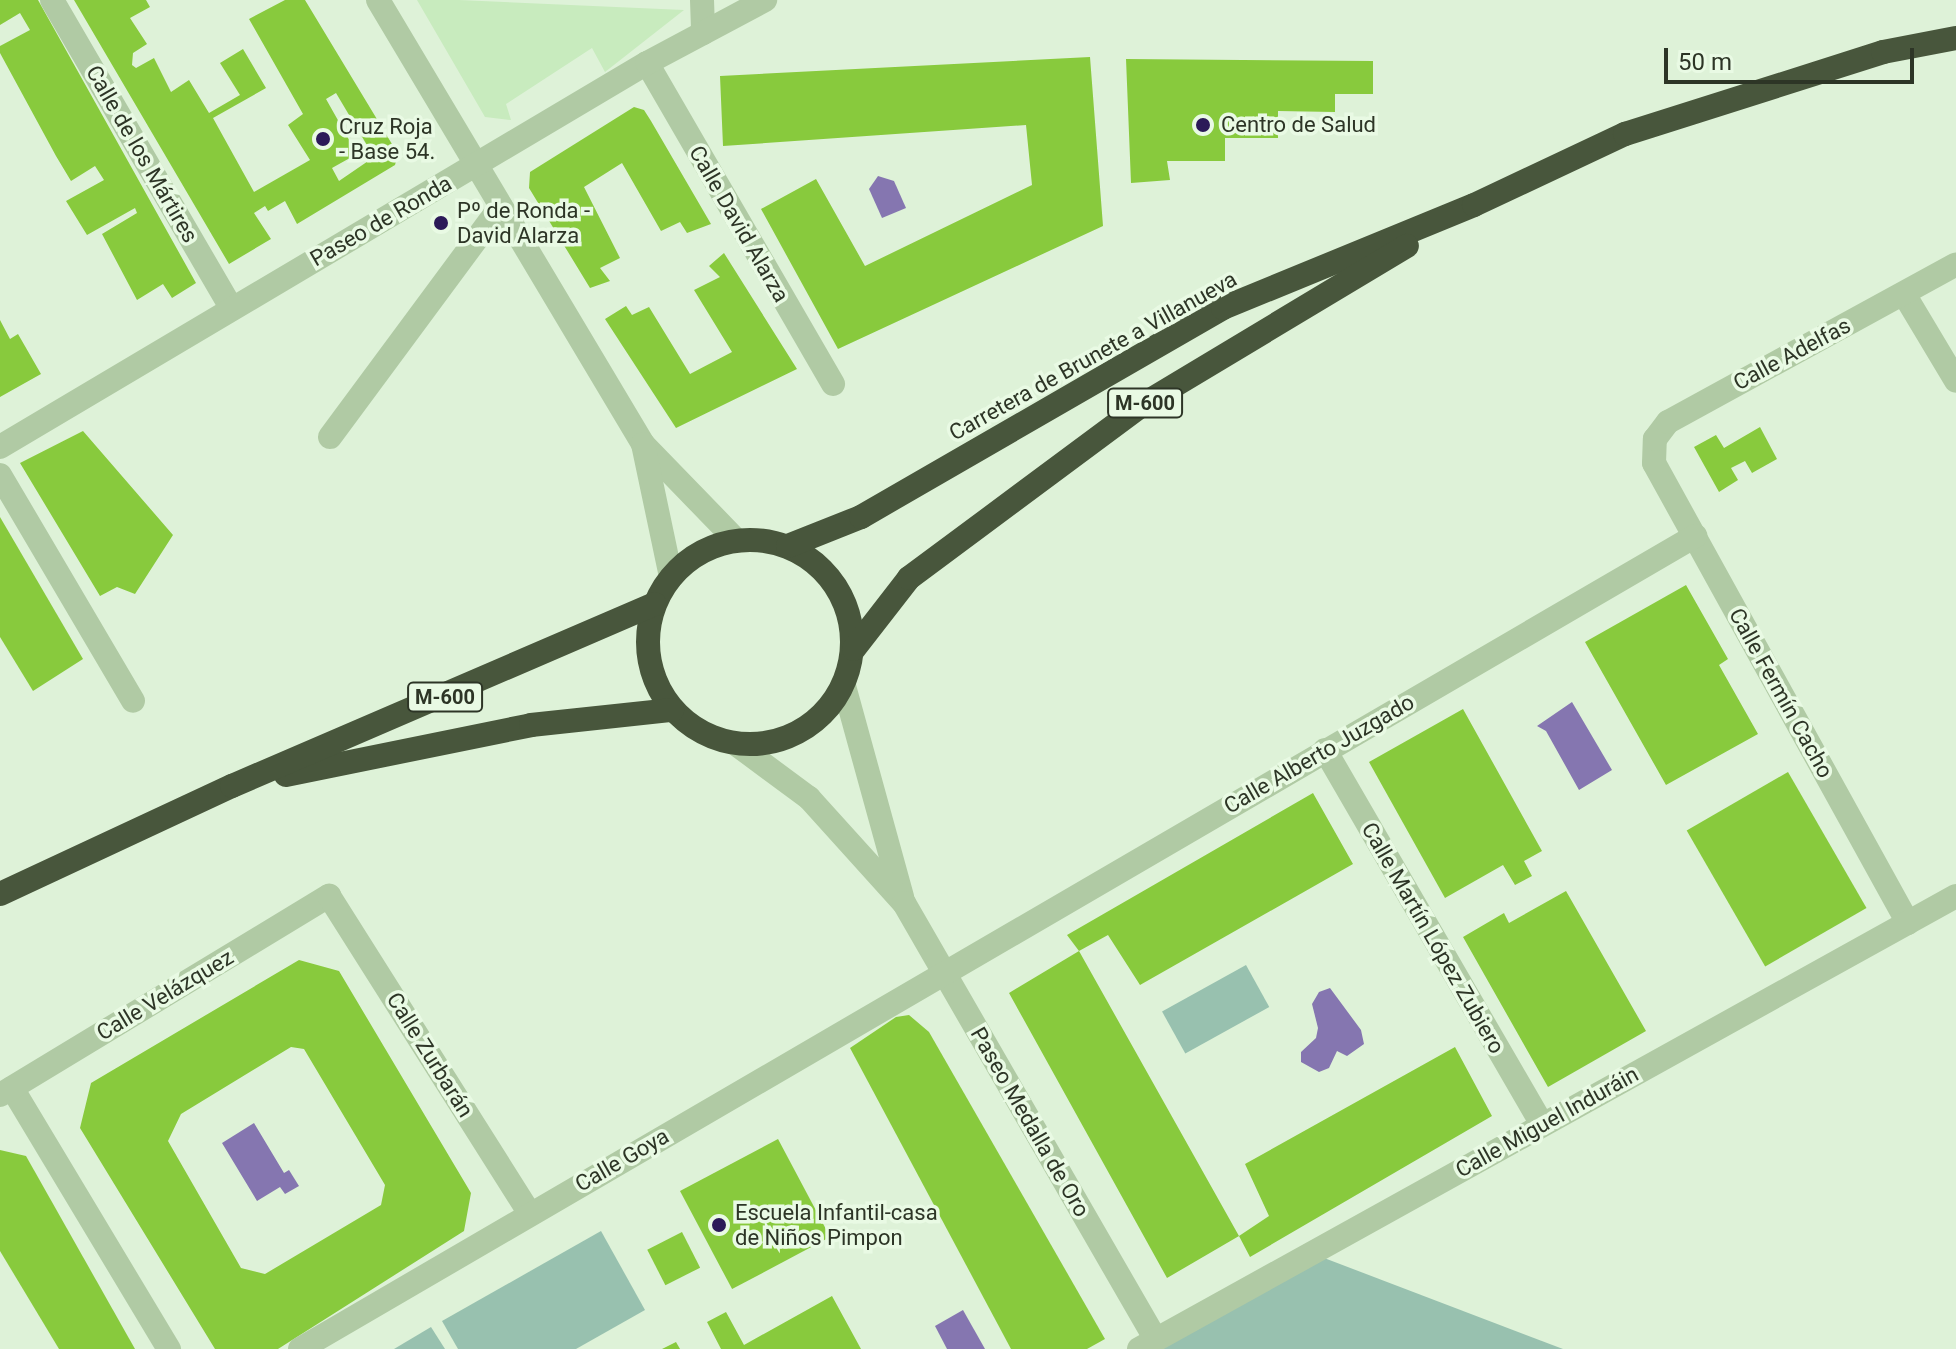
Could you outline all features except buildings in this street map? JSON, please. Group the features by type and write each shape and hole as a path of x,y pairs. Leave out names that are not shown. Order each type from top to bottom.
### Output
{"highway":[{"name":"Carretera de Brunete a Villanueva","path":"788,546 861,517 1223,308 1474,205 1625,134 1883,52 1956,38"},
{"name":"Carretera de Brunete a Villanueva","path":"854,649 909,578 1142,405 1474,205"},
{"name":"M-600","path":"736,540 788,546 816,562 838,587 850,617 854,649 844,686 817,721 779,741 736,744 712,738 672,710 653,677 647,640 655,604 671,577 711,547 736,540"},
{"name":"M-600","path":"0,894 232,786 655,604"},
{"name":"M-600","path":"232,786 531,725 672,710"}],"street":[{"name":"Calle de los Mártires","path":"52,0 231,307"},
{"path":"378,0 643,444 736,540"},
{"path":"702,0 703,33"},
{"name":"Paseo de Ronda","path":"0,447 231,307 647,63 765,0"},
{"name":"Calle David Alarza","path":"647,63 833,384"},
{"path":"330,437 501,206"},
{"name":"Calle Adelfas","path":"1654,463 1655,439 1668,422 1956,264"},
{"path":"1904,294 1956,381"},
{"path":"643,444 671,577"},
{"name":"Calle Fermín Cacho","path":"1654,463 1908,923"},
{"path":"0,475 133,701"},
{"name":"Calle Alberto Juzgado","path":"943,972 1695,536"},
{"name":"Paseo Medalla de Oro","path":"844,686 904,903"},
{"name":"Paseo Medalla de Oro","path":"736,744 809,798 904,903 1147,1344"},
{"name":"Calle Martín López Zubiero","path":"1325,750 1542,1125"},
{"name":"Calle Velázquez","path":"6,1092 329,896"},
{"name":"Calle Zurbarán","path":"329,896 530,1214"},
{"name":"Calle Miguel Induráin","path":"1147,1344 1956,896"},
{"name":"Calle Goya","path":"300,1349 943,972"},
{"path":"6,1092 169,1349"}],"shaded area":[{"path":"417,0 684,10 605,72 592,48 506,104 511,120 485,117"},
{"path":"878,176 894,181 906,208 882,218 869,189"},
{"path":"1572,702 1612,770 1579,790 1546,731 1537,726"},
{"path":"1246,965 1269,1007 1185,1054 1162,1012"},
{"path":"1330,988 1361,1030 1364,1044 1347,1056 1337,1051 1329,1068 1319,1072 1301,1062 1301,1052 1316,1038 1318,1028 1312,1004 1319,992"},
{"path":"254,1123 284,1173 289,1170 299,1186 285,1194 280,1187 257,1201 222,1143"},
{"path":"601,1231 645,1310 576,1349 458,1349 442,1321"},
{"path":"1311,1253 1563,1349 1139,1349"},
{"path":"963,1310 985,1349 947,1349 935,1326"},
{"path":"431,1327 445,1349 394,1349"}],"place":[{"name":"Centro de Salud","path":"1203,125"},
{"name":"Cruz Roja - Base 54.","path":"323,139"},
{"name":"Pº de Ronda - David Alarza","path":"441,223"},
{"name":"Escuela Infantil-casa de Niños Pimpon","path":"719,1225"}]}
